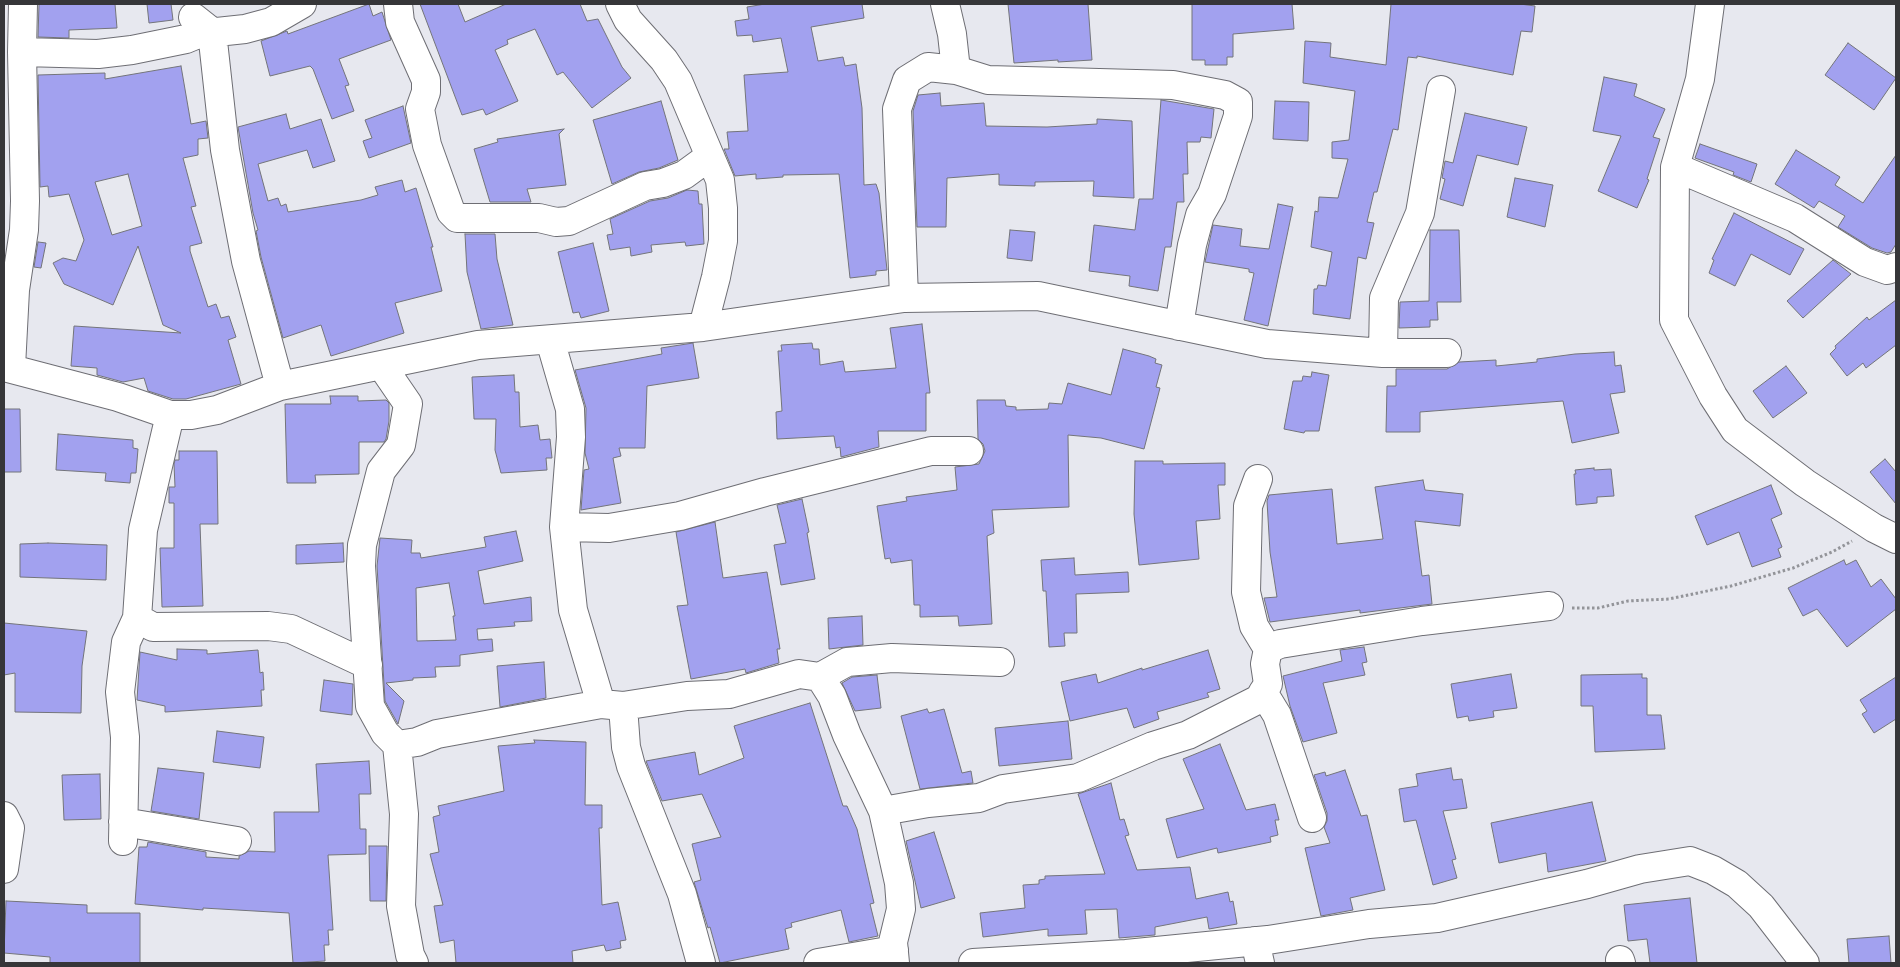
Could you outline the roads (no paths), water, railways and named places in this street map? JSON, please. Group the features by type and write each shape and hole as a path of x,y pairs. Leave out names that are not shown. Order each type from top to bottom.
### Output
{"street":[{"path":"23,4 24,230 15,290 7,367 118,397 170,415 191,415 218,410 280,386 382,366 478,344 703,327 904,298 1038,296 1267,344 1383,353 1446,353"},
{"path":"22,52 98,54 195,23 245,29 271,22 302,4"},
{"path":"398,4 400,22 426,80 426,92 420,109 427,145 451,212 457,218 539,218 556,222 569,221 588,215 645,186 684,175 710,156"},
{"path":"620,4 628,20 664,60 678,82 720,180 723,208 723,241 703,327"},
{"path":"945,4 952,34 956,70"},
{"path":"1710,4 1700,79 1675,167 1674,320 1713,396 1735,430 1805,483 1885,534"},
{"path":"195,23 225,150 246,261 280,386"},
{"path":"904,298 897,109 908,80 928,67 956,70 988,80 1173,86 1225,95 1238,102 1238,116 1230,142 1212,194 1200,215 1192,245 1179,326"},
{"path":"1383,353 1384,298 1420,213 1441,90"},
{"path":"1675,167 1795,218 1865,262 1887,270 1896,267"},
{"path":"550,340 570,410 571,437 564,527 573,610 612,705 631,766 682,894 701,963"},
{"path":"382,366 408,404 401,445 380,471 362,546 361,566 370,706 385,733 397,745 404,814 401,906 410,955 414,963"},
{"path":"170,415 144,530 137,618 126,642 120,692 125,737 123,832 237,841"},
{"path":"564,527 609,528 680,516 765,492 930,451 969,451"},
{"path":"883,810 979,798 1003,789 1078,778 1211,725 1259,699 1268,684 1265,664 1268,649 1254,626 1246,592 1248,506 1258,479"},
{"path":"1268,649 1280,644 1422,621 1549,606"},
{"path":"137,618 153,627 268,626 291,629 368,665"},
{"path":"397,745 417,742 437,734 612,705 687,696 729,694 799,674 820,677 847,662 883,659 1000,662"},
{"path":"818,963 894,957 893,942 901,909 899,883 883,810 847,735 832,696 820,677"},
{"path":"1263,692 1278,715 1312,818"},
{"path":"4,816 10,828 4,869"},
{"path":"973,963 1117,955 1258,952 1369,924 1437,918 1587,884 1640,869 1690,861 1713,870 1737,884 1761,906 1805,963"}]}
